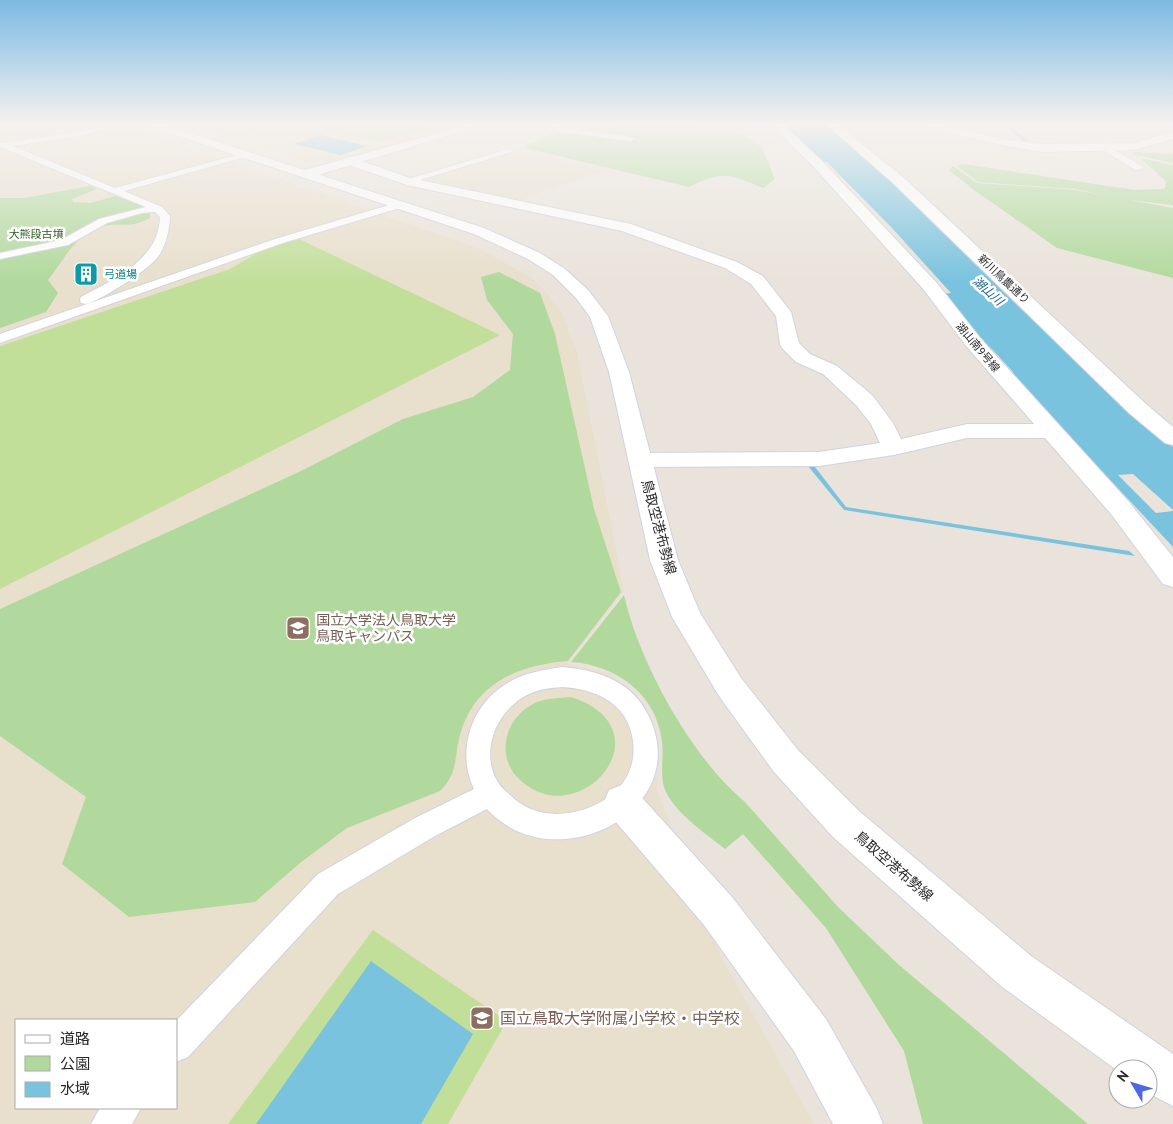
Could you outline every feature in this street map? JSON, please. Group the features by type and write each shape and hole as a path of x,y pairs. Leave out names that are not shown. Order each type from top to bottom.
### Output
{"street":[{"name":"鳥取空港布勢線","path":"319,176 403,193 513,246 559,272 582,294 599,316 619,372 642,460 664,560 687,617 730,688 786,761 846,824 1016,971 1173,1082"},
{"path":"376,176 403,193 626,227 731,265 757,280 785,316 790,345 803,358 830,370 864,400 882,423 894,448"},
{"name":"湖山南9号線","path":"829,176 930,286 974,343 1120,508 1173,577"},
{"name":"新川鳥農通り","path":"894,176 1138,408 1173,438"},
{"path":"642,460 819,459 894,448 967,431 1052,431"},
{"path":"622,802 718,911 810,1035 859,1124"}],"lane":[{"path":"41,325 128,276 155,253 165,223 165,216 158,209 143,201 79,176"},
{"path":"114,191 168,176"},
{"path":"0,339 279,241 446,176"},
{"path":"0,256 64,243 103,221 141,210 158,209"},
{"path":"562,677 586,679 609,688 628,703 641,723 647,746 644,771 630,795 608,814 578,826 547,828 518,818 494,800 491,794 481,777 477,751 482,727 496,707 514,690 537,680 562,677"},
{"path":"178,1042 328,884 425,827 491,794"},
{"path":"110,1124 122,1109"}],"shaded area":[{"name":"国立大学法人鳥取大学 鳥取キャンパス","path":"0,176 272,176 480,249 529,276 546,292 561,311 577,353 624,591 567,664 610,674 630,690 650,716 658,793 720,955 814,1124 0,1124"},
{"path":"430,176 587,176 518,201 414,181"}],"green space":[{"path":"645,176 716,176 689,187"},
{"path":"729,176 774,176 775,179 763,188"},
{"path":"957,176 968,176 977,183 1075,190 1173,208 1173,278 1057,248"},
{"path":"971,176 1045,176 1134,190 1165,189 1166,181 1161,176 1173,176 1173,205 1121,199 1075,189 978,182"},
{"name":"大熊段古墳","path":"90,186 97,189 72,199 73,202 90,203 116,196 134,200 150,209 150,218 134,224 98,227 89,232 73,246 48,280 58,293 46,312 0,328 0,198 24,198"},
{"path":"299,239 500,335 0,589 0,346 230,269 262,250"},
{"path":"499,272 540,293 555,334 594,509 621,592 568,661 531,667 515,673 499,681 474,704 465,720 459,739 453,772 440,791 347,828 300,863 255,902 129,917 62,864 86,797 0,736 0,609 299,472 403,419 473,397 510,370 513,334 487,300 481,277"},
{"path":"624,595 631,621 642,649 670,707 705,760 724,782 744,801 838,907 899,965 1088,1124 923,1124 904,1051 826,928 743,834 725,849 699,829 674,805 664,787 662,742 658,725 652,710 643,696 632,685 604,669 588,664 571,662"},
{"path":"571,697 600,712 613,732 614,753 604,773 587,788 565,795 540,793 517,777 510,767 506,756 507,735 518,715 537,702"},
{"path":"373,930 507,1021 448,1124 228,1124"}],"water":[{"name":"湖山川","path":"841,176 888,176 1173,447 1173,510 1133,474 1118,475 1156,513 1173,511 1173,547 1012,375 1013,372 992,349 988,350 942,294 951,293 892,228"},
{"path":"808,466 815,467 846,507 1129,551 1135,556 844,510"},
{"path":"371,961 473,1034 421,1124 256,1124"}],"place":[{"name":"弓道場","path":"86,274"},
{"name":"国立大学法人鳥取大学 鳥取キャンパス","path":"298,628"},
{"name":"国立鳥取大学附属小学校・中学校","path":"482,1018"}]}
